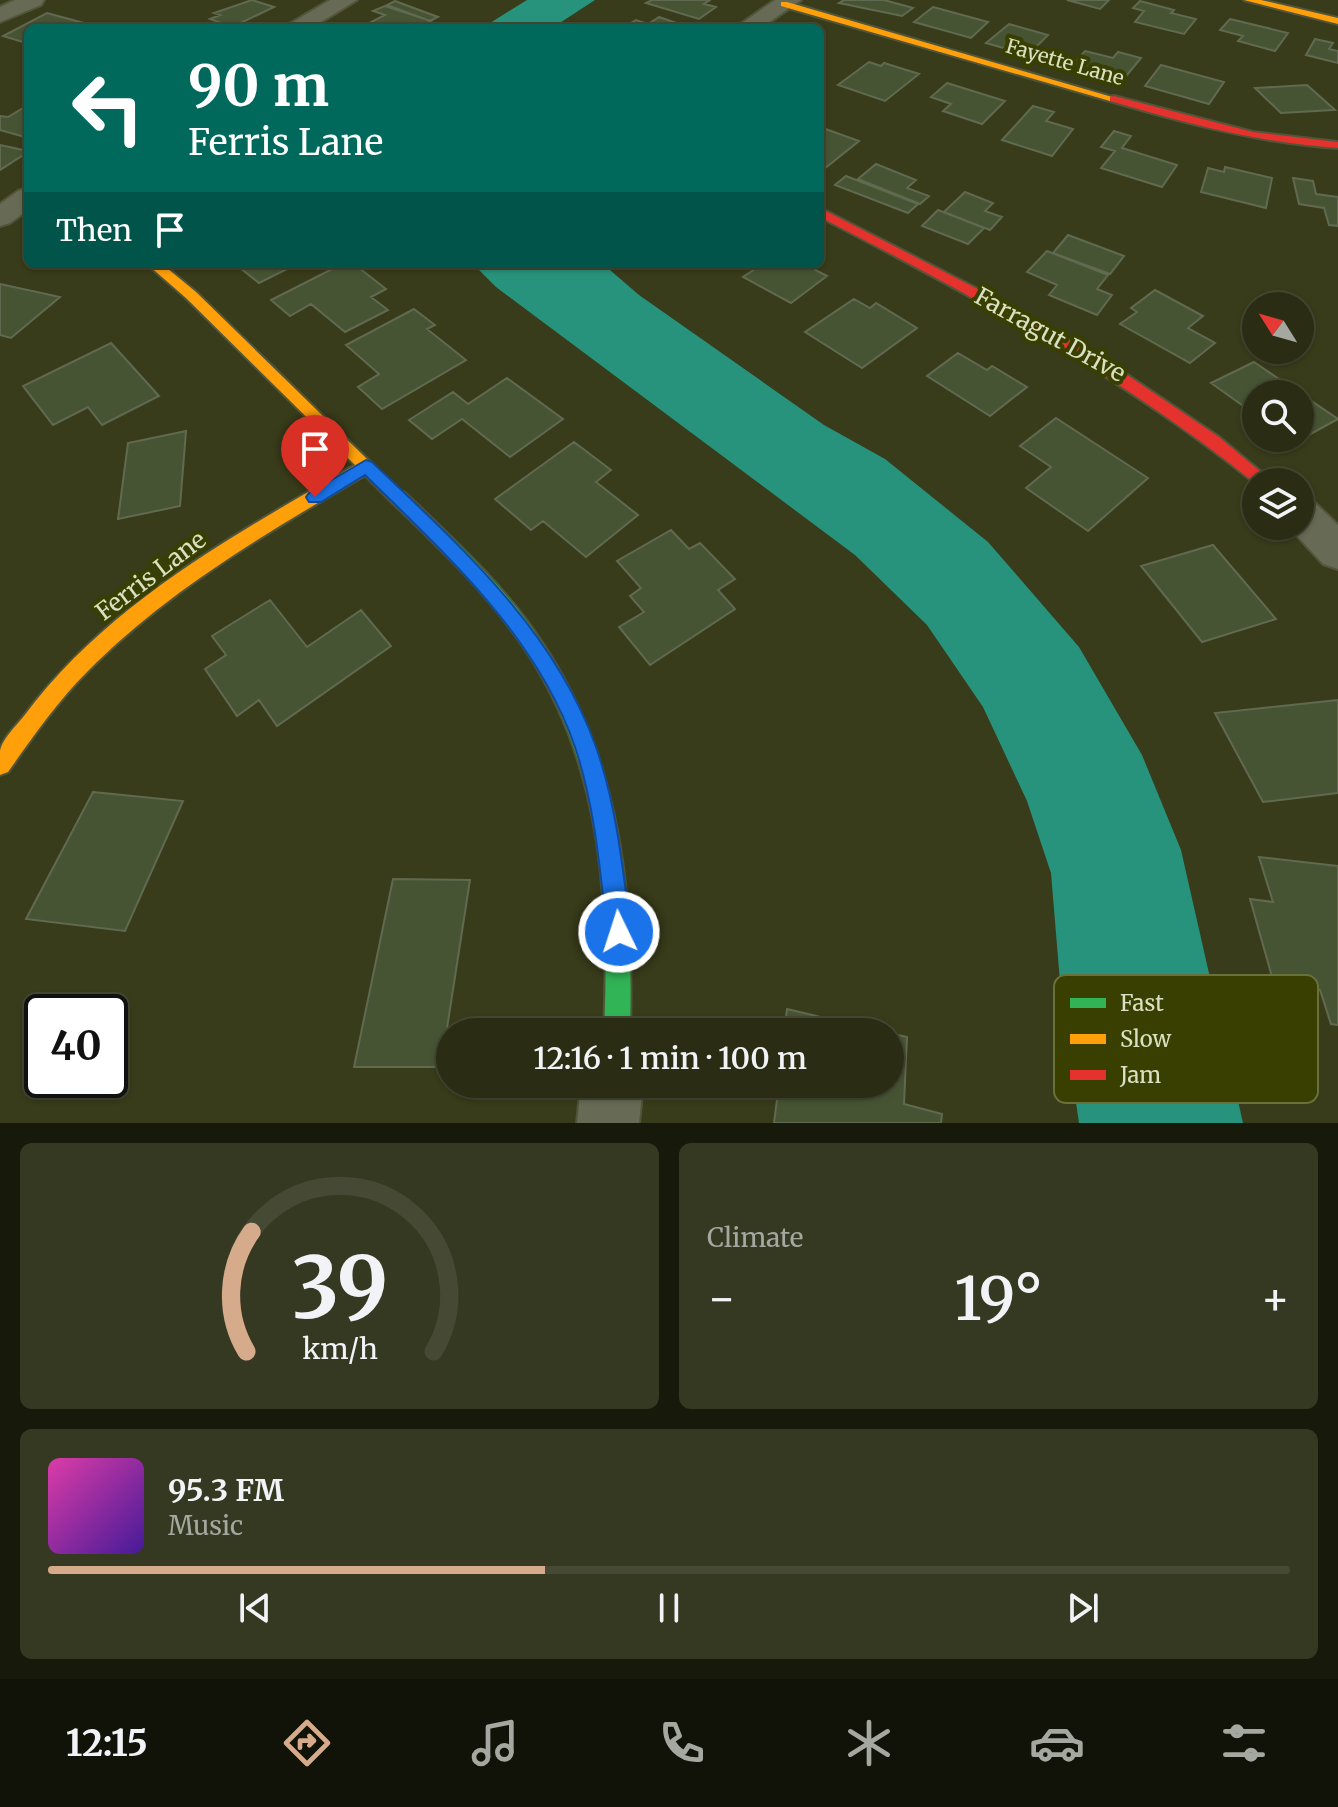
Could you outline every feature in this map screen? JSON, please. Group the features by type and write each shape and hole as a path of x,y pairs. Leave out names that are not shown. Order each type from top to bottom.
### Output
{"street":[{"path":"0,15 33,0"},
{"path":"301,24 346,0"},
{"path":"1249,0 1338,21"},
{"path":"752,24 787,2"},
{"name":"Fayette Lane","path":"787,2 1228,132 1291,143 1338,145"},
{"name":"Farragut Drive","path":"824,214 1121,373 1182,415 1248,468"},
{"path":"159,268 191,295 453,549 503,605 533,645 574,716 598,789 617,895 620,968 618,1018"},
{"name":"Ferris Lane","path":"0,765 63,683 134,613 211,559 366,466"},
{"path":"1316,516 1338,552"},
{"path":"608,1123 611,1098"}],"water":[{"path":"527,0 595,0 558,24 488,24"},
{"path":"477,268 608,268 639,295 824,425 885,459 988,542 1079,647 1142,755 1181,850 1209,975 1059,975 1051,873 1027,801 983,707 927,625 855,555 496,287"},
{"path":"1076,1103 1238,1103 1243,1123 1079,1123"}],"building":[{"path":"252,0 274,7 238,24 224,24 210,19 220,15 214,13"},
{"path":"652,0 710,0 704,4 716,7 699,19 646,3"},
{"path":"844,0 884,0 913,8 902,16 839,3"},
{"path":"1067,0 1109,0 1100,9"},
{"path":"395,1 438,17 430,21 387,5"},
{"path":"1140,1 1196,19 1184,34 1135,22 1144,11 1133,8"},
{"path":"385,6 431,21 426,24 377,24 371,22 385,15 373,11"},
{"path":"933,7 988,22 971,38 914,22"},
{"path":"47,13 84,23 82,24 26,24"},
{"path":"659,17 679,24 648,24"},
{"path":"1230,19 1288,33 1275,51 1238,41 1243,36 1220,30"},
{"path":"1009,24 1048,35 1028,55 986,43"},
{"path":"24,25 24,42 3,36"},
{"path":"1315,39 1333,43 1329,49 1338,51 1338,63 1306,55"},
{"path":"1085,51 1113,58 1118,52 1141,58 1122,81 1074,63"},
{"path":"869,62 881,66 884,63 919,74 885,101 838,85"},
{"path":"1161,65 1224,82 1209,104 1145,86"},
{"path":"947,83 1005,101 982,124 943,111 951,104 931,97"},
{"path":"1307,85 1335,110 1281,113 1255,88"},
{"path":"1033,106 1054,112 1046,121 1073,129 1052,156 1002,140"},
{"path":"24,107 24,137 0,130 0,116 8,117"},
{"path":"824,128 859,141 824,169"},
{"path":"1114,131 1131,136 1122,148 1177,165 1162,187 1101,168 1115,151 1101,147"},
{"path":"0,145 24,150 24,155 0,170"},
{"path":"876,164 916,180 907,188 929,196 920,204 858,179"},
{"path":"1225,167 1272,178 1266,208 1201,192 1208,168 1224,172"},
{"path":"846,176 918,204 908,213 835,185"},
{"path":"1293,178 1313,181 1316,194 1338,197 1338,226 1329,225 1324,208 1299,204"},
{"path":"965,192 993,203 985,211 1002,217 990,230 944,212"},
{"path":"938,210 984,228 968,244 922,226"},
{"path":"1068,235 1124,256 1110,274 1053,253"},
{"path":"1047,251 1108,275 1097,289 1112,295 1097,315 1049,295 1057,285 1027,272"},
{"path":"240,268 289,268 259,283"},
{"path":"334,268 359,268 386,289 371,297 388,310 345,332 311,304 290,316 271,300"},
{"path":"812,268 827,276 791,303 743,277 755,269"},
{"path":"0,284 60,297 11,338 0,335"},
{"path":"1155,290 1203,316 1188,328 1215,343 1190,363 1120,324 1137,312 1131,308"},
{"path":"854,299 870,308 876,303 917,328 862,368 805,332"},
{"path":"414,309 435,325 427,329 466,360 382,409 358,387 379,374 346,345"},
{"path":"111,343 159,396 102,425 88,407 53,425 23,386"},
{"path":"958,353 987,370 992,366 1027,387 990,416 927,376"},
{"path":"1250,364 1257,364 1281,380 1242,380 1242,405 1211,383"},
{"path":"507,378 563,419 510,457 462,419 432,439 409,420 453,392 468,404"},
{"path":"1314,403 1338,419 1314,432"},
{"path":"1056,418 1148,478 1088,531 1026,488 1051,467 1020,446"},
{"path":"186,431 180,506 118,519 128,443"},
{"path":"574,442 611,470 596,482 638,515 586,557 543,521 531,530 495,499"},
{"path":"671,530 689,549 700,543 735,579 718,590 735,609 650,665 619,627 644,612 630,596 641,588 617,561"},
{"path":"1213,545 1276,619 1202,642 1141,566"},
{"path":"270,600 307,647 361,610 391,646 277,726 259,700 237,716 205,669 226,655 212,636"},
{"path":"1338,700 1338,793 1263,802 1215,713"},
{"path":"93,792 183,801 125,931 26,919"},
{"path":"1259,857 1338,866 1338,1025 1331,1024 1318,990 1318,975 1271,975 1250,899 1273,902"},
{"path":"393,879 470,880 449,1018 436,1018 436,1067 354,1067"},
{"path":"787,1009 825,1018 786,1018"},
{"path":"904,1036 907,1037 904,1104 942,1114 941,1123 774,1123 777,1098 904,1098"}],"traffic: fast":[{"path":"399,498 504,606 534,646 560,690 581,735 597,783 615,881 618,1018"}],"traffic: slow":[{"path":"1249,0 1338,21"},
{"path":"784,4 1114,99"},
{"path":"159,268 191,295 399,498"},
{"path":"0,765 38,713 78,668 120,628 211,560 366,466"}],"traffic: jam":[{"path":"1114,99 1253,135 1338,145"},
{"path":"824,214 994,303 1106,368 1160,403 1247,468"}],"route":[{"path":"315,497 366,466 479,576 533,645 574,716 598,789 617,895 619,932"}]}
